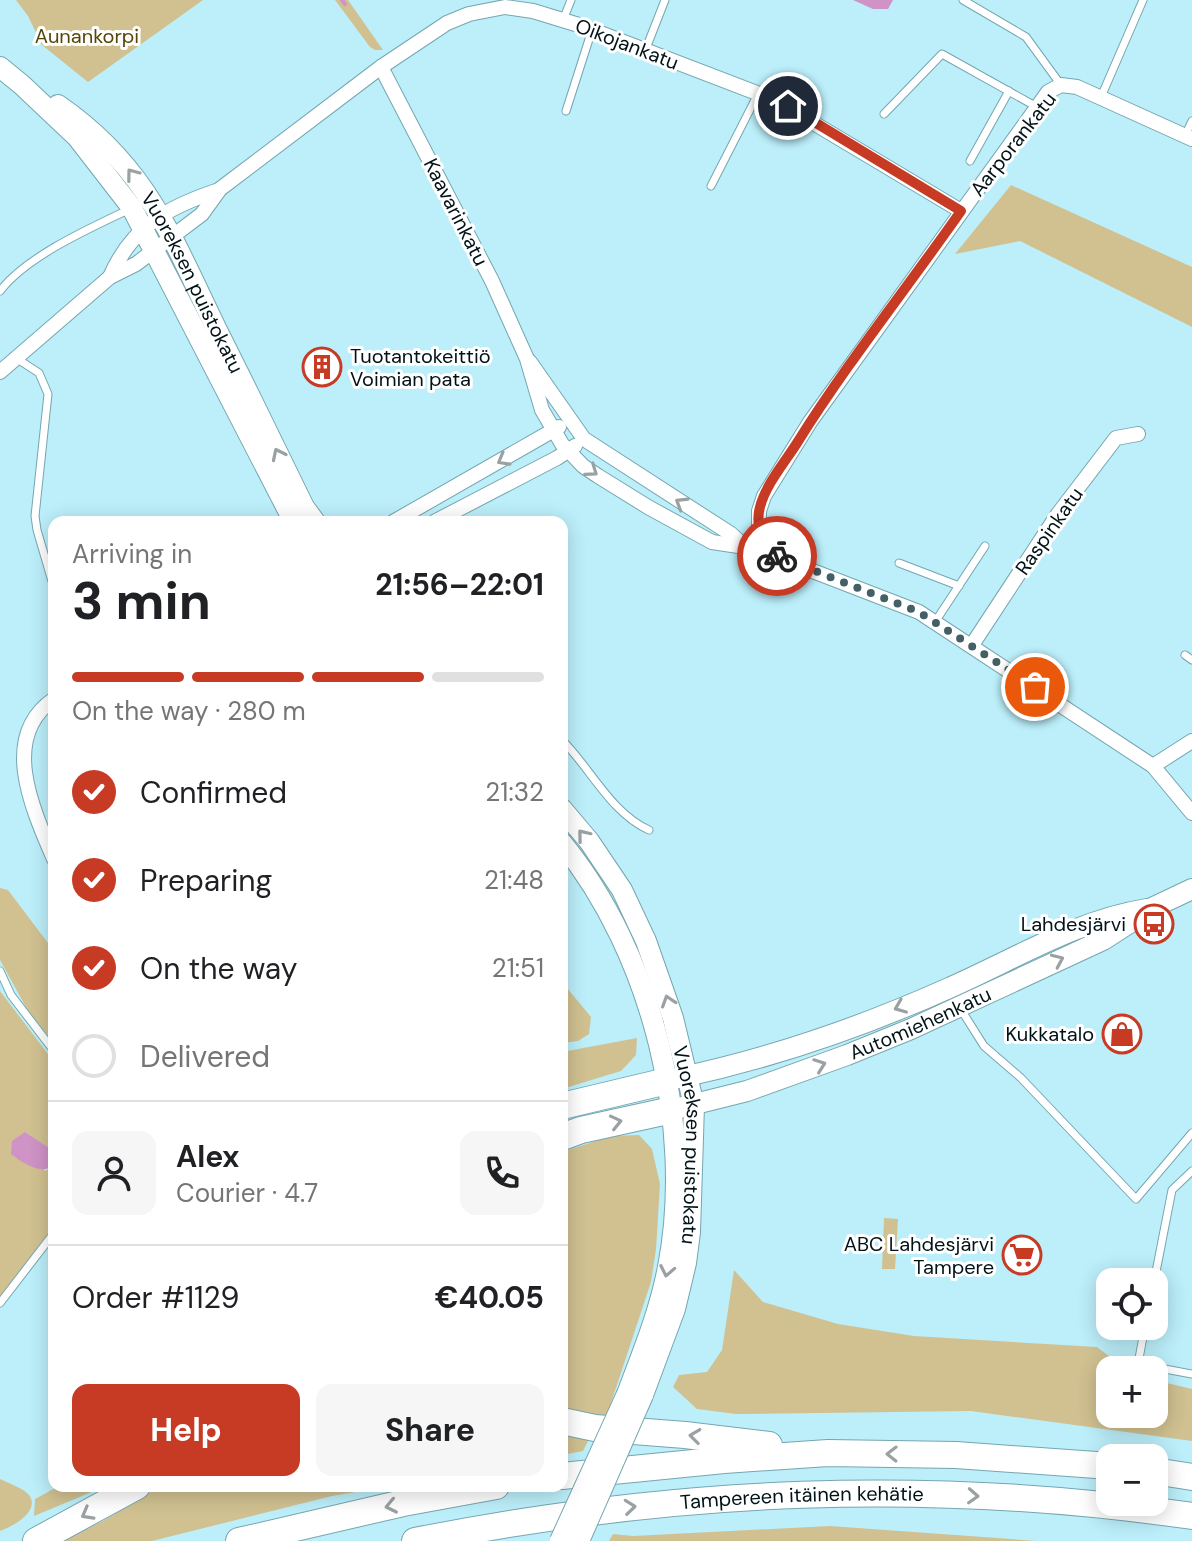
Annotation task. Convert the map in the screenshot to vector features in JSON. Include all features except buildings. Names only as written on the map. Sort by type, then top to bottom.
[{"type":"highway","points":[[568,1105],[678,1078]]},
{"type":"highway","points":[[568,1135],[683,1108]]},
{"type":"highway","points":[[568,1422],[595,1428],[685,1435],[828,1453]]},
{"type":"highway","name":"Tampereen itäinen kehätie","points":[[568,1475],[828,1453],[972,1455],[1096,1465]]},
{"type":"highway","points":[[1168,1473],[1192,1477]]},
{"type":"highway","points":[[36,1541],[126,1492]]},
{"type":"highway","points":[[239,1541],[463,1492]]},
{"type":"highway","name":"Tampereen itäinen kehätie","points":[[415,1541],[561,1514],[726,1497],[831,1492],[1029,1499],[1125,1506],[1192,1516]]},
{"type":"highway","points":[[451,1541],[497,1525]]},
{"type":"main road","name":"Vuoreksen puistokatu","points":[[0,67],[77,137],[132,208],[291,516]]},
{"type":"main road","name":"Vuoreksen puistokatu","points":[[22,85],[50,100],[97,134],[116,152],[161,215],[311,516]]},
{"type":"main road","name":"Vuoreksen puistokatu","points":[[560,1541],[675,1309],[686,1263],[691,1217],[683,1108],[660,976],[634,915],[603,862],[568,817]]},
{"type":"main road","name":"Vuoreksen puistokatu","points":[[568,851],[597,891],[625,946],[652,1023],[678,1078]]},
{"type":"main road","name":"Automiehenkatu","points":[[683,1108],[747,1091],[847,1055],[959,1007],[1103,940],[1154,907],[1192,889]]},
{"type":"main road","name":"Automiehenkatu","points":[[678,1078],[780,1054],[948,988],[1091,924],[1125,912],[1154,907]]},
{"type":"main road","name":"Vuoreksen puistokatu","points":[[579,1541],[635,1394]]},
{"type":"street","name":"Oikojankatu","points":[[110,277],[136,264],[202,214],[220,189],[381,67],[447,23],[491,3],[563,20],[758,94],[809,118],[961,211]]},
{"type":"street","name":"Kaavarinkatu","points":[[381,67],[485,268],[527,359],[542,410],[552,431],[568,451],[598,476],[712,542],[745,547],[779,558]]},
{"type":"street","points":[[1064,85],[1101,97],[1188,137]]},
{"type":"street","name":"Aarporankatu","points":[[779,558],[767,548],[759,526],[759,511],[764,496],[810,422],[961,211],[1048,92],[1064,85]]},
{"type":"street","name":"Oikojankatu","points":[[110,277],[123,250],[143,227],[190,199],[220,189]]},
{"type":"street","points":[[0,372],[110,277]]},
{"type":"street","name":"Kaavarinkatu","points":[[527,359],[544,378],[584,439],[731,534],[745,547]]},
{"type":"street","points":[[406,516],[570,421]]},
{"type":"street","name":"Raspinkatu","points":[[972,645],[1058,514],[1116,438],[1138,434]]},
{"type":"street","points":[[445,516],[568,451],[584,439]]},
{"type":"street","points":[[779,558],[919,612],[1153,766],[1192,813]]},
{"type":"street","points":[[48,703],[24,724],[15,754],[19,780],[48,845]]},
{"type":"street","points":[[1153,766],[1192,741]]},
{"type":"lane","points":[[563,20],[571,0]]},
{"type":"lane","points":[[645,51],[665,0]]},
{"type":"lane","points":[[963,0],[1026,37],[1064,85]]},
{"type":"lane","points":[[1101,97],[1143,0]]},
{"type":"lane","points":[[566,111],[592,30]]},
{"type":"lane","points":[[884,114],[942,54],[1037,107]]},
{"type":"lane","points":[[970,161],[1009,91]]},
{"type":"lane","points":[[711,186],[758,94]]},
{"type":"lane","points":[[1188,137],[1192,121]]},
{"type":"lane","points":[[0,291],[17,272],[93,226],[132,208]]},
{"type":"lane","points":[[16,358],[39,373],[48,394],[35,516],[48,568]]},
{"type":"lane","points":[[935,622],[985,546]]},
{"type":"lane","points":[[899,563],[959,586]]},
{"type":"lane","points":[[568,746],[622,813],[649,830]]},
{"type":"lane","points":[[0,971],[11,995],[48,1043]]},
{"type":"lane","points":[[948,988],[984,1046],[1021,1078],[1136,1199],[1192,1133]]},
{"type":"lane","points":[[1157,1268],[1172,1190],[1192,1171]]},
{"type":"lane","points":[[0,1303],[48,1241]]},
{"type":"lane","points":[[1142,1340],[1138,1364],[1192,1374]]},
{"type":"green space","name":"Aunankorpi","points":[[16,0],[203,0],[88,82],[42,45]]},
{"type":"green space","points":[[335,0],[348,0],[383,50],[370,47]]},
{"type":"green space","points":[[1011,185],[1192,267],[1192,327],[1020,241],[955,254]]},
{"type":"green space","points":[[0,888],[8,890],[48,943],[48,1035],[27,1009],[0,960]]},
{"type":"green space","points":[[568,989],[591,1017],[589,1034],[578,1041],[568,1042]]},
{"type":"green space","points":[[0,991],[48,1054],[48,1147],[25,1132],[45,1171],[48,1169],[48,1234],[0,1297]]},
{"type":"green space","points":[[637,1038],[636,1055],[621,1071],[568,1087],[568,1051]]},
{"type":"green space","points":[[639,1135],[652,1149],[660,1184],[651,1282],[605,1421],[568,1412],[568,1150],[611,1136]]},
{"type":"green space","points":[[884,1218],[898,1219],[895,1269],[882,1269]]},
{"type":"green space","points":[[734,1270],[763,1302],[838,1324],[914,1336],[1097,1347],[1109,1356],[1096,1356],[1096,1428],[971,1411],[736,1414],[697,1409],[673,1387],[679,1375],[707,1372],[722,1350]]},
{"type":"green space","points":[[1168,1383],[1192,1389],[1192,1441],[1096,1428],[1168,1428]]},
{"type":"green space","points":[[568,1432],[590,1437],[583,1451],[568,1454]]},
{"type":"green space","points":[[0,1479],[23,1490],[32,1501],[24,1518],[0,1531]]},
{"type":"green space","points":[[48,1492],[92,1492],[34,1516],[35,1499]]},
{"type":"green space","points":[[151,1492],[355,1492],[152,1541],[62,1541]]},
{"type":"green space","points":[[830,1526],[1037,1541],[609,1541],[613,1534],[633,1536]]},
{"type":"shaded area","points":[[853,0],[893,0],[888,9],[873,9]]},
{"type":"shaded area","points":[[25,1132],[48,1147],[48,1168],[38,1169],[11,1154],[12,1141]]},
{"type":"waterway","points":[[342,0],[345,4]]},
{"type":"way so far","points":[[777,556],[919,612],[1035,687]]},
{"type":"place","name":"Tuotantokeittiö Voimian pata","points":[[322,367]]},
{"type":"place","name":"Lahdesjärvi","points":[[1154,924]]},
{"type":"place","name":"Kukkatalo","points":[[1122,1034]]},
{"type":"place","name":"ABC Lahdesjärvi Tampere","points":[[1022,1255]]},
{"type":"route","points":[[777,556],[767,548],[759,526],[759,511],[764,496],[810,422],[961,211],[788,106]]}]
